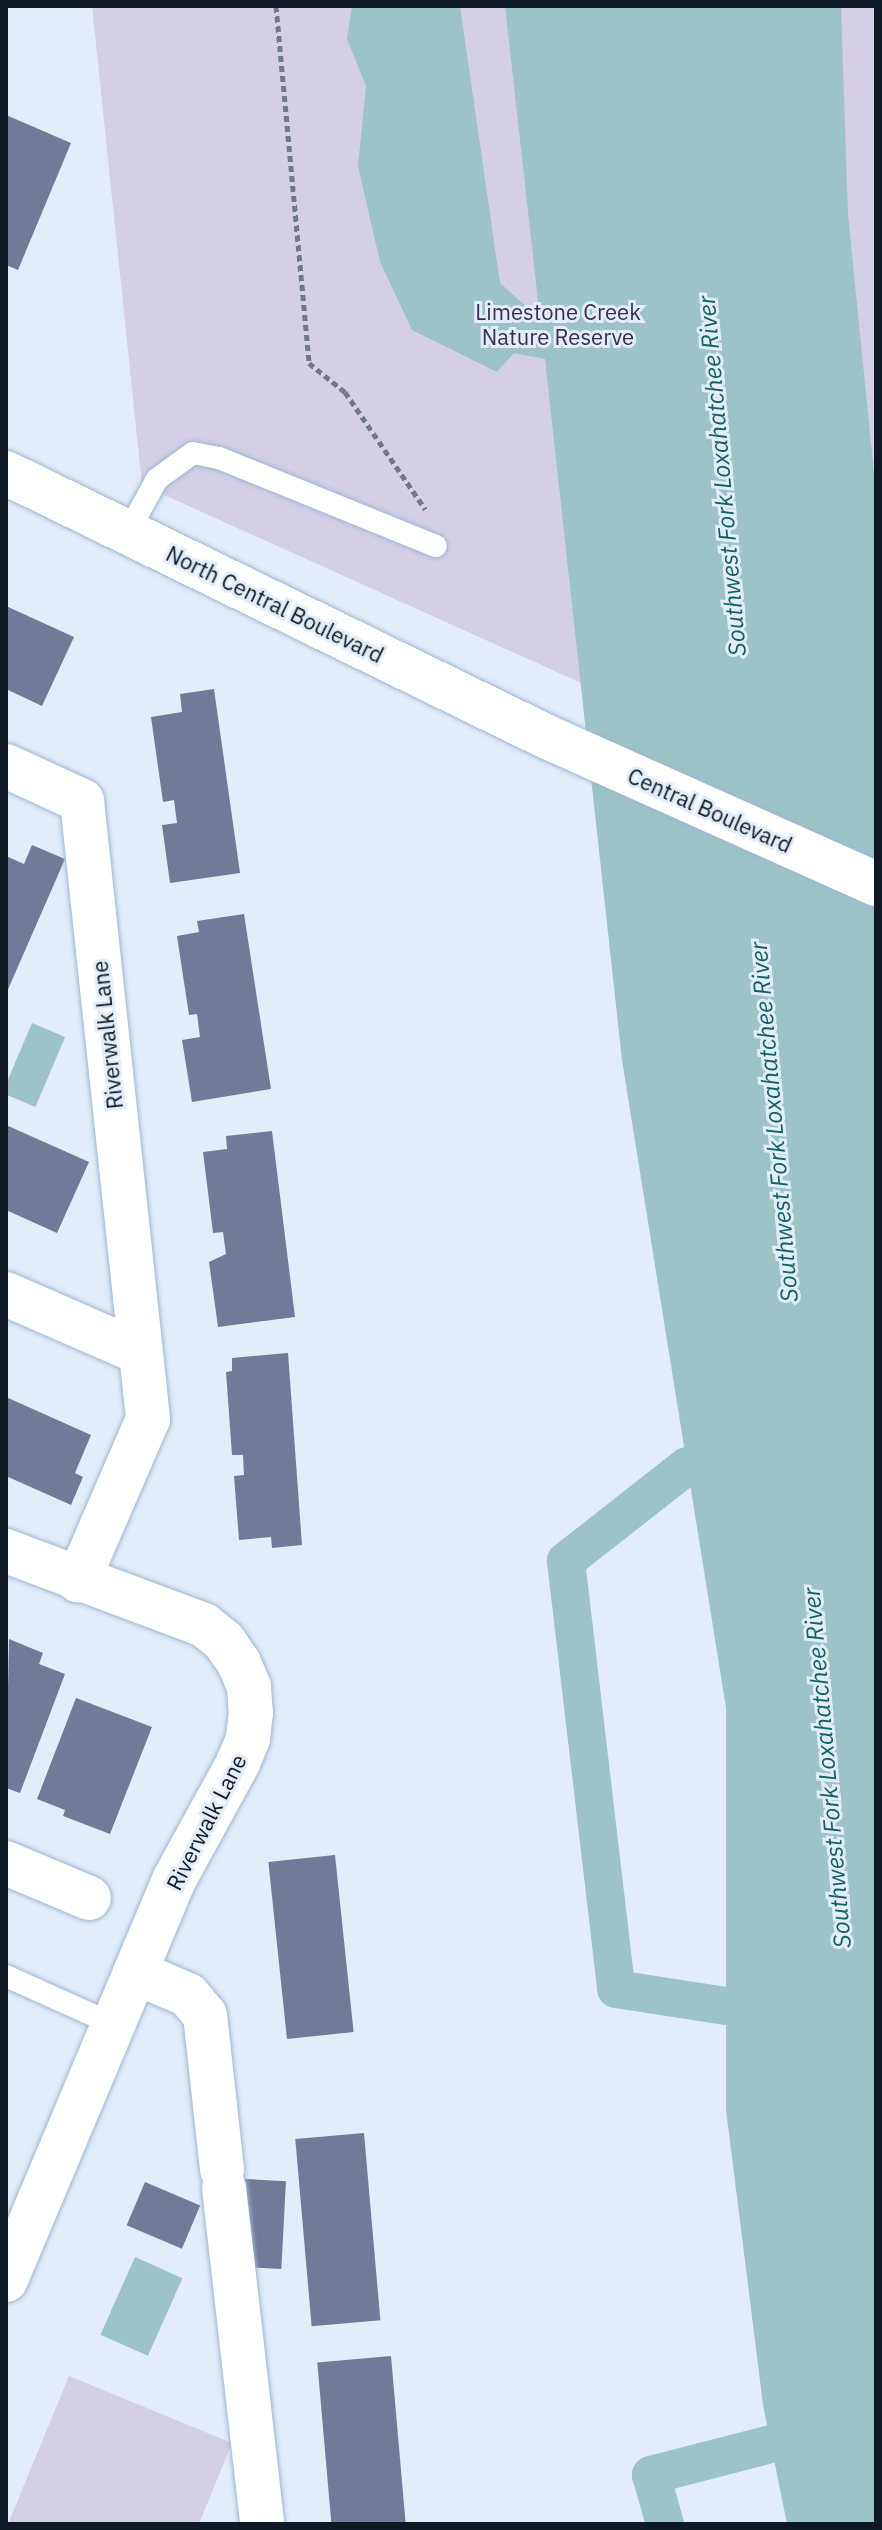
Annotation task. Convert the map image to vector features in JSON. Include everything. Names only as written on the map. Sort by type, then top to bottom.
[{"type":"street","name":"North Central Boulevard","points":[[6,473],[545,736]]},
{"type":"street","name":"Central Boulevard","points":[[545,736],[876,884]]},
{"type":"street","name":"Riverwalk Lane","points":[[6,766],[82,801],[148,1419],[78,1581]]},
{"type":"street","points":[[6,1294],[141,1353]]},
{"type":"street","name":"Riverwalk Lane","points":[[6,1551],[78,1581],[180,1613],[204,1625],[224,1641],[239,1663],[249,1687],[251,1713],[248,1739],[174,1880],[6,2280]]},
{"type":"street","points":[[6,1863],[89,1898]]},
{"type":"street","points":[[135,1972],[188,1995],[205,2015],[262,2524]]},
{"type":"lane","points":[[128,532],[157,479],[193,453],[219,458],[436,546]]},
{"type":"lane","points":[[6,1976],[113,2024]]},
{"type":"path","points":[[276,6],[309,363],[345,392],[440,532],[436,546]]},
{"type":"green space","name":"Limestone Creek Nature Reserve","points":[[92,6],[876,6],[876,816],[142,485]]},
{"type":"green space","points":[[69,2376],[232,2443],[199,2524],[8,2524]]},
{"type":"water","name":"Southwest Fork Loxahatchee River","points":[[352,6],[460,6],[500,283],[540,319],[505,6],[841,6],[848,215],[876,492],[876,2524],[787,2524],[763,2405],[726,2110],[726,1708],[622,1060],[545,359],[514,353],[497,372],[412,330],[380,262],[358,166],[366,86],[347,39]]},
{"type":"water","points":[[32,1023],[65,1037],[35,1107],[6,1095],[6,1084]]},
{"type":"water","points":[[135,2257],[183,2278],[148,2356],[100,2335]]},
{"type":"building","points":[[6,115],[71,143],[18,270],[6,265]]},
{"type":"building","points":[[6,606],[74,637],[42,706],[6,689]]},
{"type":"building","points":[[214,689],[240,873],[170,883],[162,825],[177,823],[174,800],[163,802],[151,717],[182,712],[180,694]]},
{"type":"building","points":[[32,845],[65,859],[6,994],[6,856],[24,864]]},
{"type":"building","points":[[244,914],[271,1089],[192,1102],[182,1040],[200,1037],[197,1014],[189,1015],[177,936],[199,932],[197,921]]},
{"type":"building","points":[[6,1125],[89,1162],[57,1233],[6,1210]]},
{"type":"building","points":[[272,1131],[295,1317],[218,1327],[209,1262],[226,1254],[223,1232],[213,1233],[203,1152],[227,1149],[226,1136]]},
{"type":"building","points":[[288,1353],[302,1545],[272,1548],[271,1537],[239,1540],[234,1476],[244,1475],[243,1455],[232,1455],[226,1372],[232,1371],[232,1358]]},
{"type":"building","points":[[6,1397],[91,1435],[75,1473],[83,1477],[71,1505],[6,1476]]},
{"type":"building","points":[[9,1639],[43,1653],[39,1664],[65,1674],[20,1793],[6,1788]]},
{"type":"building","points":[[76,1698],[152,1727],[110,1834],[63,1816],[65,1810],[37,1799]]},
{"type":"building","points":[[335,1855],[354,2032],[287,2039],[268,1862]]},
{"type":"building","points":[[364,2133],[380,2320],[312,2326],[295,2139]]},
{"type":"building","points":[[245,2179],[286,2181],[281,2269],[240,2267]]},
{"type":"building","points":[[145,2182],[200,2205],[182,2249],[127,2225]]},
{"type":"building","points":[[391,2356],[406,2524],[331,2524],[317,2362]]},
{"type":"waterway","points":[[687,1466],[566,1561],[616,1989],[726,2006]]},
{"type":"waterway","points":[[665,2524],[651,2475],[771,2444]]}]
